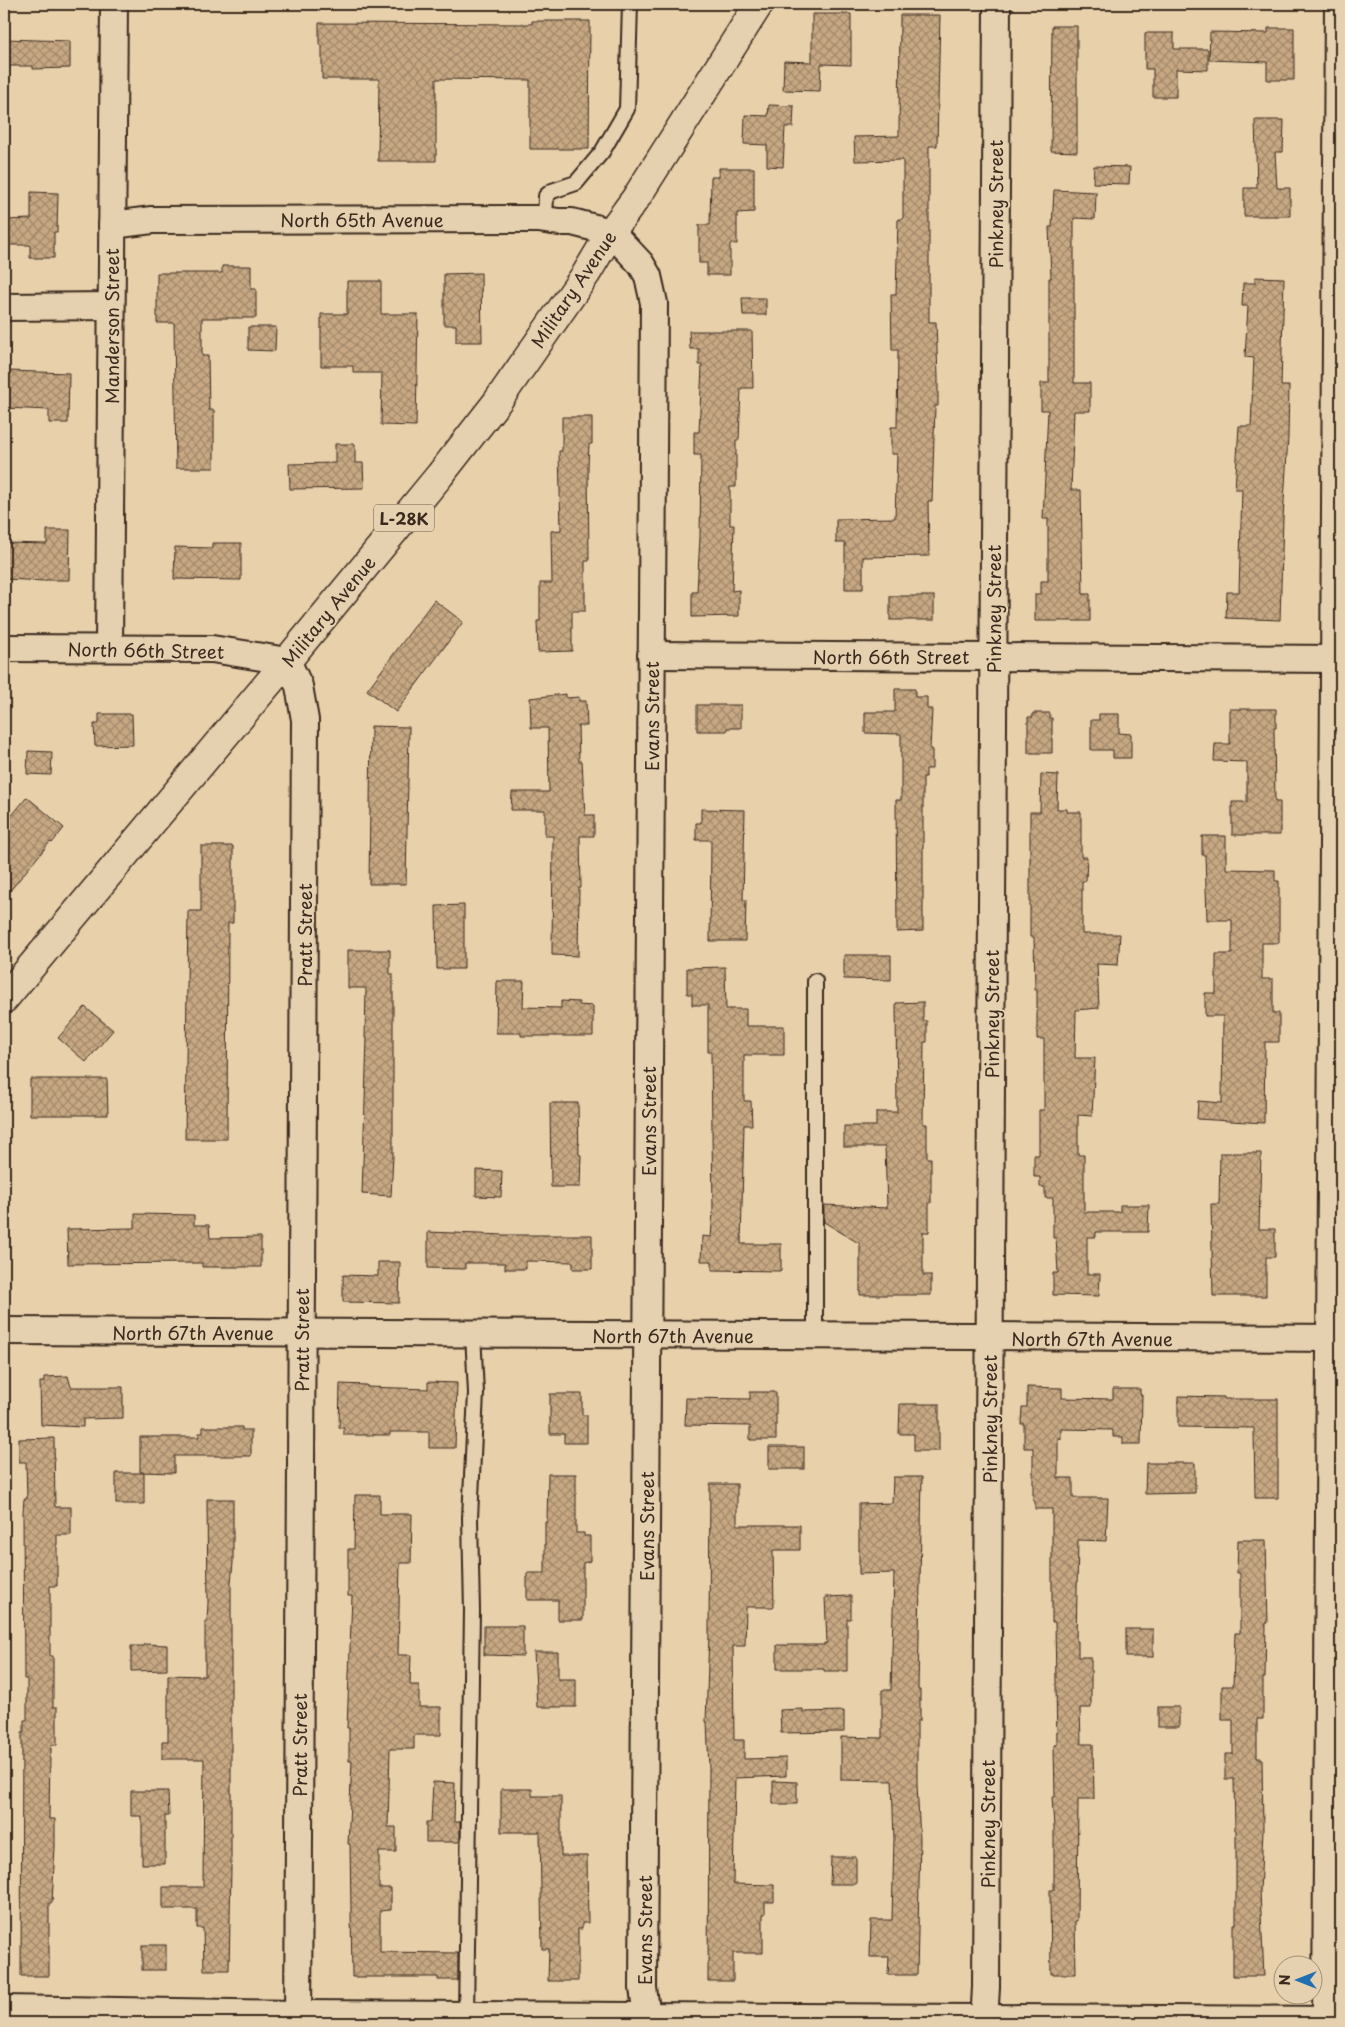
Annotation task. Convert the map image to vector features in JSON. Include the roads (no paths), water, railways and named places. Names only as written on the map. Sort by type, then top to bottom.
[{"type":"main road","name":"Military Avenue","points":[[4,999],[287,661],[497,402],[586,274],[611,232],[636,198],[759,4]]},
{"type":"street","name":"Manderson Street","points":[[109,648],[114,4]]},
{"type":"street","name":"Pinkney Street","points":[[984,2021],[986,1987],[997,4]]},
{"type":"street","points":[[4,2009],[298,2018],[466,2015],[647,2020],[1334,2020],[1338,4]]},
{"type":"street","name":"North 65th Avenue","points":[[112,225],[152,220],[545,220],[572,222],[611,232]]},
{"type":"street","name":"Evans Street","points":[[611,232],[641,264],[648,276],[654,303],[643,1988],[647,2020]]},
{"type":"street","points":[[4,307],[111,306]]},
{"type":"street","name":"North 66th Street","points":[[4,648],[212,649],[287,661]]},
{"type":"street","name":"North 66th Street","points":[[651,655],[1337,659]]},
{"type":"street","name":"Pratt Street","points":[[287,661],[299,686],[305,720],[298,2018]]},
{"type":"street","name":"North 67th Avenue","points":[[4,1331],[1336,1338]]},
{"type":"lane","points":[[545,220],[546,196],[552,191],[576,183],[602,152],[627,109],[630,4]]},
{"type":"lane","points":[[815,981],[815,1336]]},
{"type":"lane","points":[[466,2015],[472,1611],[470,1518],[476,1393],[473,1333]]}]
